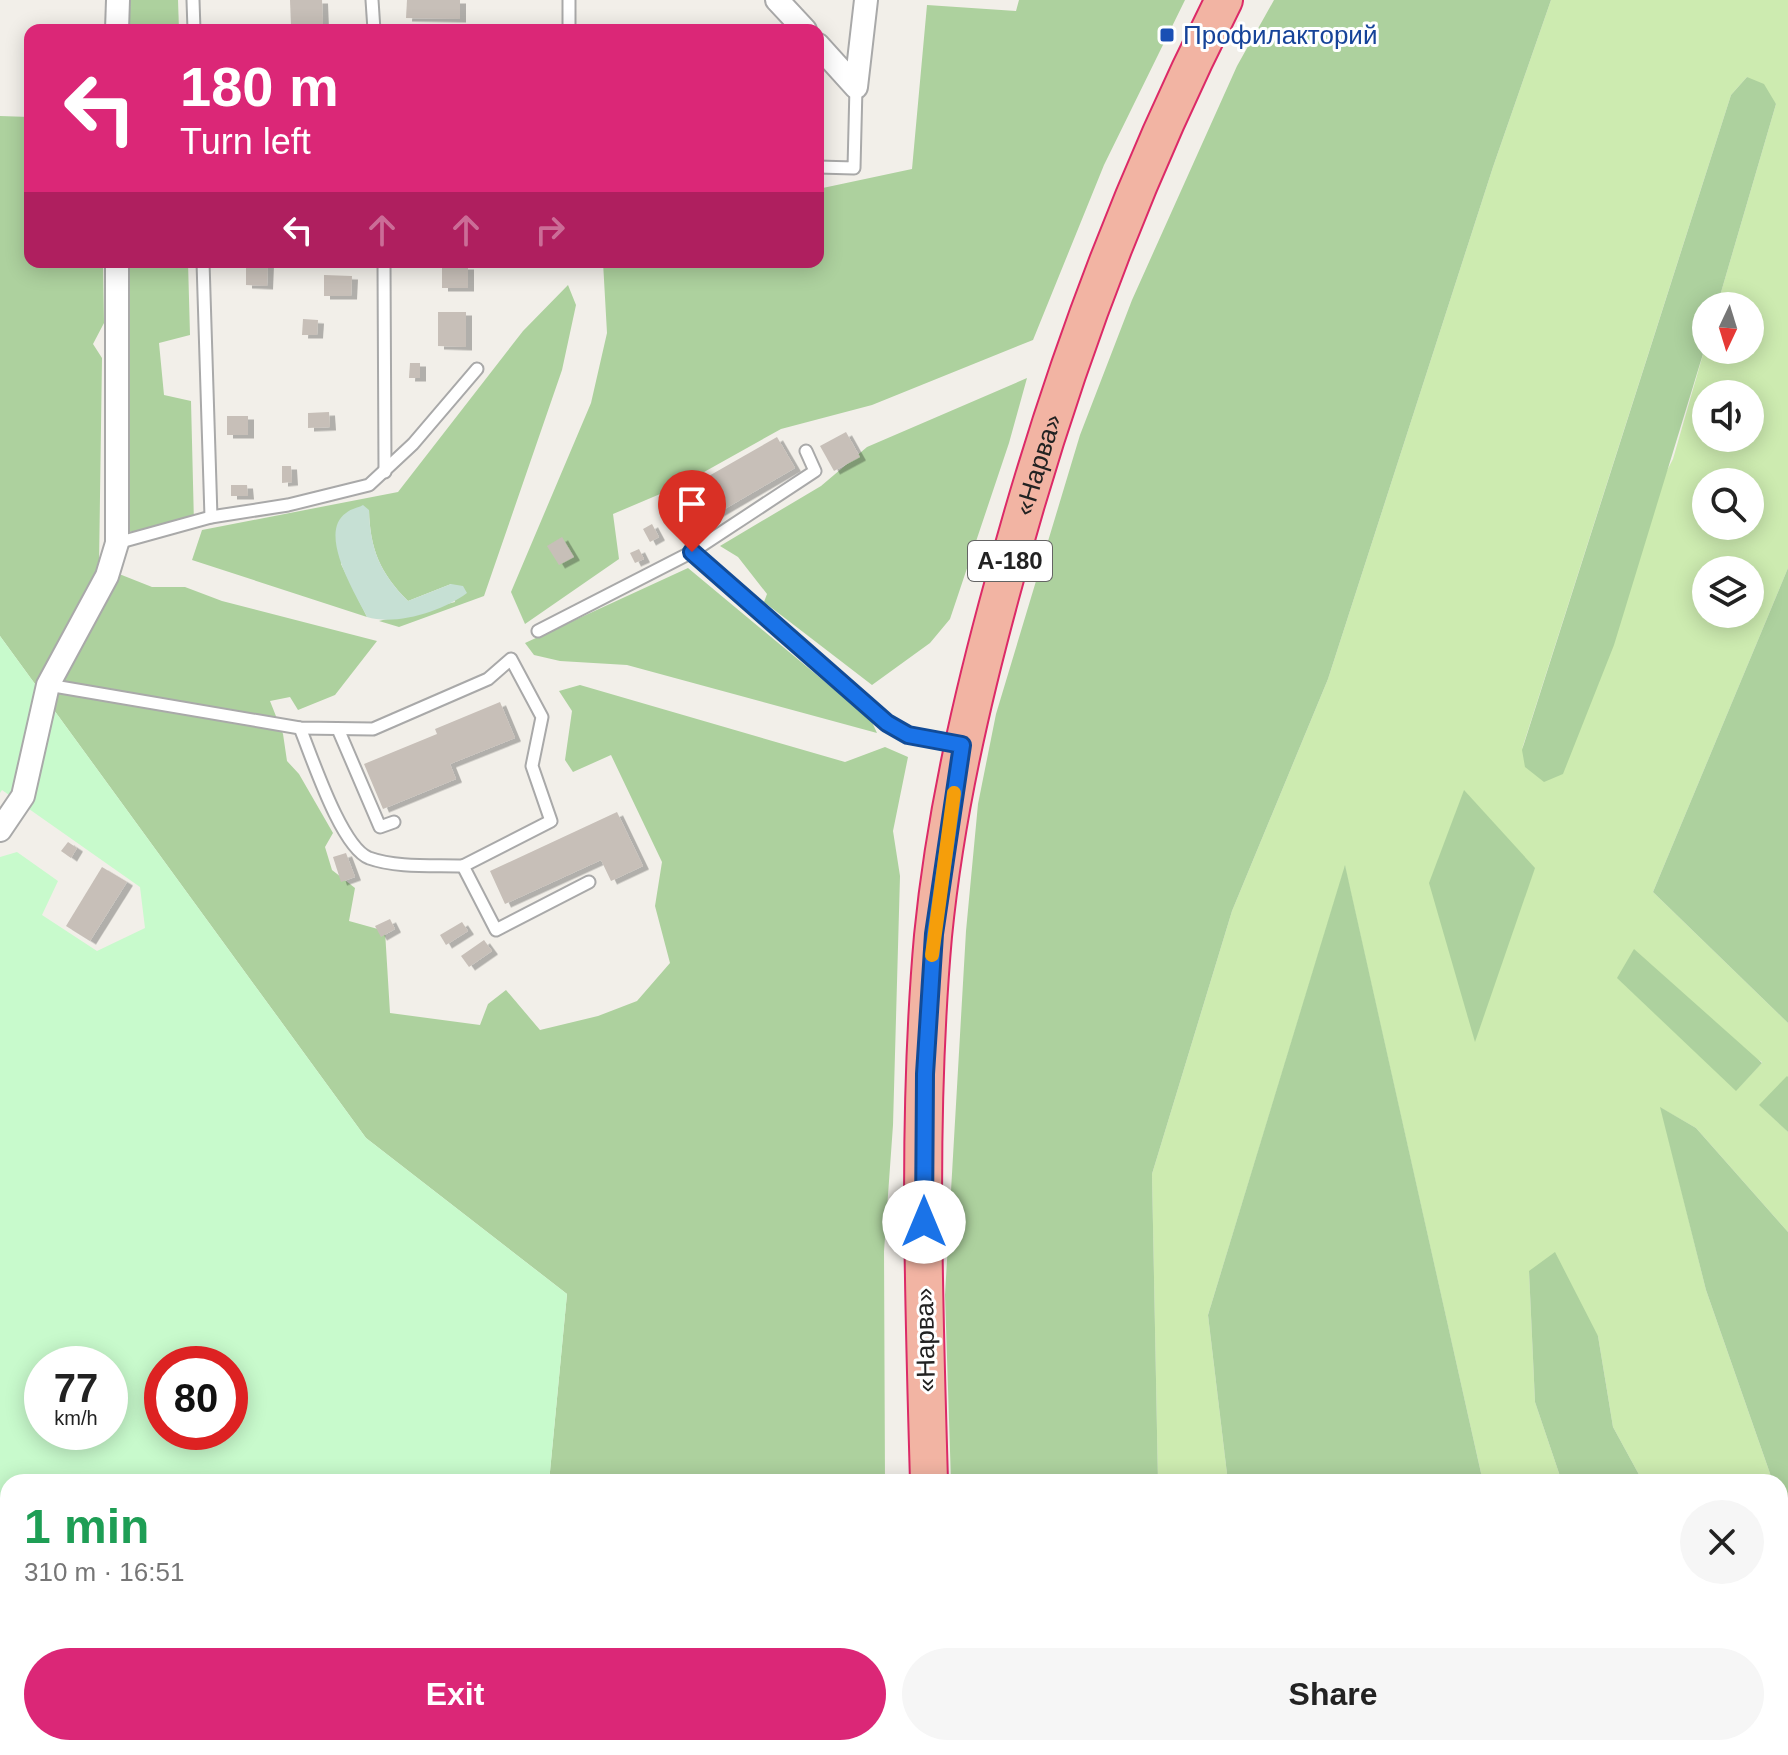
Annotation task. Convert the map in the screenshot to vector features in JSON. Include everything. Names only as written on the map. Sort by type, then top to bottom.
[{"type":"highway","name":"«Нарва»","points":[[929,1474],[924,1270],[925,1074],[934,934],[962,745],[1030,485],[1081,332],[1161,130],[1224,0]]},
{"type":"highway","points":[[1081,332],[1238,0]]},
{"type":"street","points":[[117,24],[118,0]]},
{"type":"street","points":[[777,0],[799,24]]},
{"type":"street","points":[[856,87],[866,0]]},
{"type":"street","points":[[824,52],[856,87]]},
{"type":"street","points":[[0,830],[23,796],[48,685],[107,576],[117,543],[117,268]]},
{"type":"lane","points":[[193,0],[194,24]]},
{"type":"lane","points":[[372,0],[374,24]]},
{"type":"lane","points":[[569,0],[569,24]]},
{"type":"lane","points":[[824,167],[854,168],[856,87]]},
{"type":"lane","points":[[203,268],[211,517]]},
{"type":"lane","points":[[384,268],[385,472]]},
{"type":"lane","points":[[117,543],[211,517],[369,485],[385,472],[477,369]]},
{"type":"lane","points":[[538,631],[692,552],[815,471],[806,451]]},
{"type":"lane","points":[[692,552],[887,723],[908,735],[962,745]]},
{"type":"lane","points":[[48,685],[300,728],[373,729],[488,679],[511,659],[542,717],[532,766],[551,821],[463,866],[391,862],[366,857],[349,843],[300,728]]},
{"type":"lane","points":[[338,729],[380,827],[394,822]]},
{"type":"lane","points":[[463,866],[496,930],[589,882]]},
{"type":"green space","points":[[130,0],[178,0],[179,24],[130,24]]},
{"type":"green space","points":[[1019,0],[1185,0],[1104,165],[1033,340],[872,405],[781,429],[679,486],[613,514],[619,559],[525,624],[511,592],[591,403],[607,333],[603,268],[824,268],[824,188],[912,169],[927,5],[1016,11]]},
{"type":"green space","points":[[1274,0],[1551,0],[1493,167],[1328,679],[1232,911],[1152,1174],[1158,1474],[951,1474],[945,1295],[966,931],[978,804],[996,714],[1080,435],[1132,300],[1237,66]]},
{"type":"green space","points":[[1551,0],[1788,0],[1788,568],[1764,626],[1764,556],[1692,556],[1692,628],[1763,628],[1653,892],[1788,1023],[1788,1077],[1760,1105],[1788,1132],[1788,1232],[1696,1128],[1661,1108],[1706,1290],[1770,1474],[1639,1474],[1613,1427],[1598,1336],[1529,1271],[1535,1402],[1559,1474],[1481,1474],[1345,867],[1208,1315],[1227,1474],[1158,1474],[1152,1174],[1232,911],[1328,679],[1493,167]],"holes":[[[1618,978],[1762,1062],[1762,1063],[1736,1090]]]},
{"type":"green space","points":[[1747,77],[1764,84],[1776,104],[1721,292],[1692,292],[1692,364],[1700,364],[1695,380],[1692,380],[1692,390],[1614,645],[1563,774],[1544,782],[1525,767],[1522,750],[1731,95]]},
{"type":"green space","points":[[0,116],[24,117],[24,268],[103,268],[104,323],[93,344],[102,358],[99,566],[152,587],[185,587],[222,601],[377,641],[335,695],[298,710],[290,697],[270,701],[283,734],[287,761],[299,774],[333,833],[325,847],[332,870],[355,888],[349,921],[385,931],[390,1013],[480,1025],[488,1004],[506,990],[540,1030],[598,1016],[637,1001],[670,963],[655,906],[662,862],[611,755],[573,772],[565,760],[572,711],[559,691],[580,685],[845,762],[885,747],[908,757],[893,831],[900,876],[893,1125],[884,1251],[885,1474],[550,1474],[567,1294],[366,1138],[0,636]]},
{"type":"green space","points":[[130,268],[188,268],[190,335],[159,343],[164,395],[191,401],[194,524],[128,532]]},
{"type":"green space","points":[[568,285],[576,305],[562,370],[484,596],[399,627],[379,621],[455,602],[451,584],[408,601],[378,560],[369,510],[341,564],[367,617],[192,560],[202,530],[398,492],[523,331]]},
{"type":"green space","points":[[1027,378],[1009,443],[950,619],[930,643],[872,685],[764,602],[767,594],[738,557],[720,546],[821,486],[867,447]]},
{"type":"green space","points":[[363,505],[369,510],[378,560],[408,601],[451,584],[463,586],[467,593],[445,606],[419,615],[391,620],[367,617],[348,580],[337,549],[336,535],[338,522],[346,513]]},
{"type":"green space","points":[[688,568],[871,720],[877,733],[627,665],[560,661],[534,655],[525,643]]},
{"type":"green space","points":[[1788,568],[1788,1023],[1653,892]]},
{"type":"green space","points":[[0,636],[366,1138],[567,1294],[550,1474],[0,1474],[0,857],[17,852],[58,881],[42,915],[97,951],[145,928],[140,887],[2,790],[0,793]]},
{"type":"green space","points":[[1464,790],[1535,868],[1475,1042],[1429,883]]},
{"type":"green space","points":[[1345,865],[1481,1474],[1227,1474],[1208,1315]]},
{"type":"green space","points":[[1634,949],[1762,1063],[1736,1091],[1617,978]]},
{"type":"green space","points":[[1788,1077],[1788,1132],[1759,1105]]},
{"type":"green space","points":[[1660,1107],[1696,1128],[1788,1232],[1788,1474],[1770,1474],[1706,1290]]},
{"type":"green space","points":[[1555,1252],[1598,1336],[1613,1427],[1639,1474],[1559,1474],[1535,1402],[1529,1271]]},
{"type":"building","points":[[290,0],[322,0],[323,24],[291,24]]},
{"type":"building","points":[[407,0],[460,0],[460,19],[406,18]]},
{"type":"building","points":[[246,268],[268,268],[267,286],[246,285]]},
{"type":"building","points":[[442,268],[468,268],[468,288],[442,288]]},
{"type":"building","points":[[324,275],[352,276],[351,296],[324,296]]},
{"type":"building","points":[[438,312],[466,312],[466,347],[438,346]]},
{"type":"building","points":[[303,319],[318,320],[317,335],[302,335]]},
{"type":"building","points":[[410,363],[420,363],[420,378],[409,378]]},
{"type":"building","points":[[329,412],[330,427],[308,428],[308,413]]},
{"type":"building","points":[[227,416],[248,416],[248,435],[227,435]]},
{"type":"building","points":[[846,432],[860,457],[834,471],[820,446]]},
{"type":"building","points":[[777,437],[795,468],[711,517],[693,485]]},
{"type":"building","points":[[282,466],[291,466],[292,482],[282,483]]},
{"type":"building","points":[[231,485],[247,485],[248,496],[231,496]]},
{"type":"building","points":[[652,524],[659,537],[650,542],[643,529]]},
{"type":"building","points":[[562,537],[574,557],[559,565],[547,546]]},
{"type":"building","points":[[639,549],[644,559],[635,563],[630,553]]},
{"type":"building","points":[[500,702],[515,738],[450,764],[456,779],[383,809],[364,764],[437,734],[435,729]]},
{"type":"building","points":[[617,812],[643,866],[611,881],[601,860],[505,904],[490,871]]},
{"type":"building","points":[[68,842],[77,848],[71,858],[61,851]]},
{"type":"building","points":[[346,853],[355,877],[341,882],[333,857]]},
{"type":"building","points":[[102,867],[127,882],[90,941],[66,926]]},
{"type":"building","points":[[390,919],[395,929],[381,937],[375,926]]},
{"type":"building","points":[[462,922],[468,931],[446,945],[440,935]]},
{"type":"building","points":[[484,940],[492,951],[469,967],[461,956]]},
{"type":"slow traffic","points":[[932,955],[954,793]]},
{"type":"place","name":"Профилакторий","points":[[1167,35]]},
{"type":"route","points":[[692,552],[887,723],[908,735],[962,745],[944,849],[934,934],[925,1074],[924,1222]]}]
